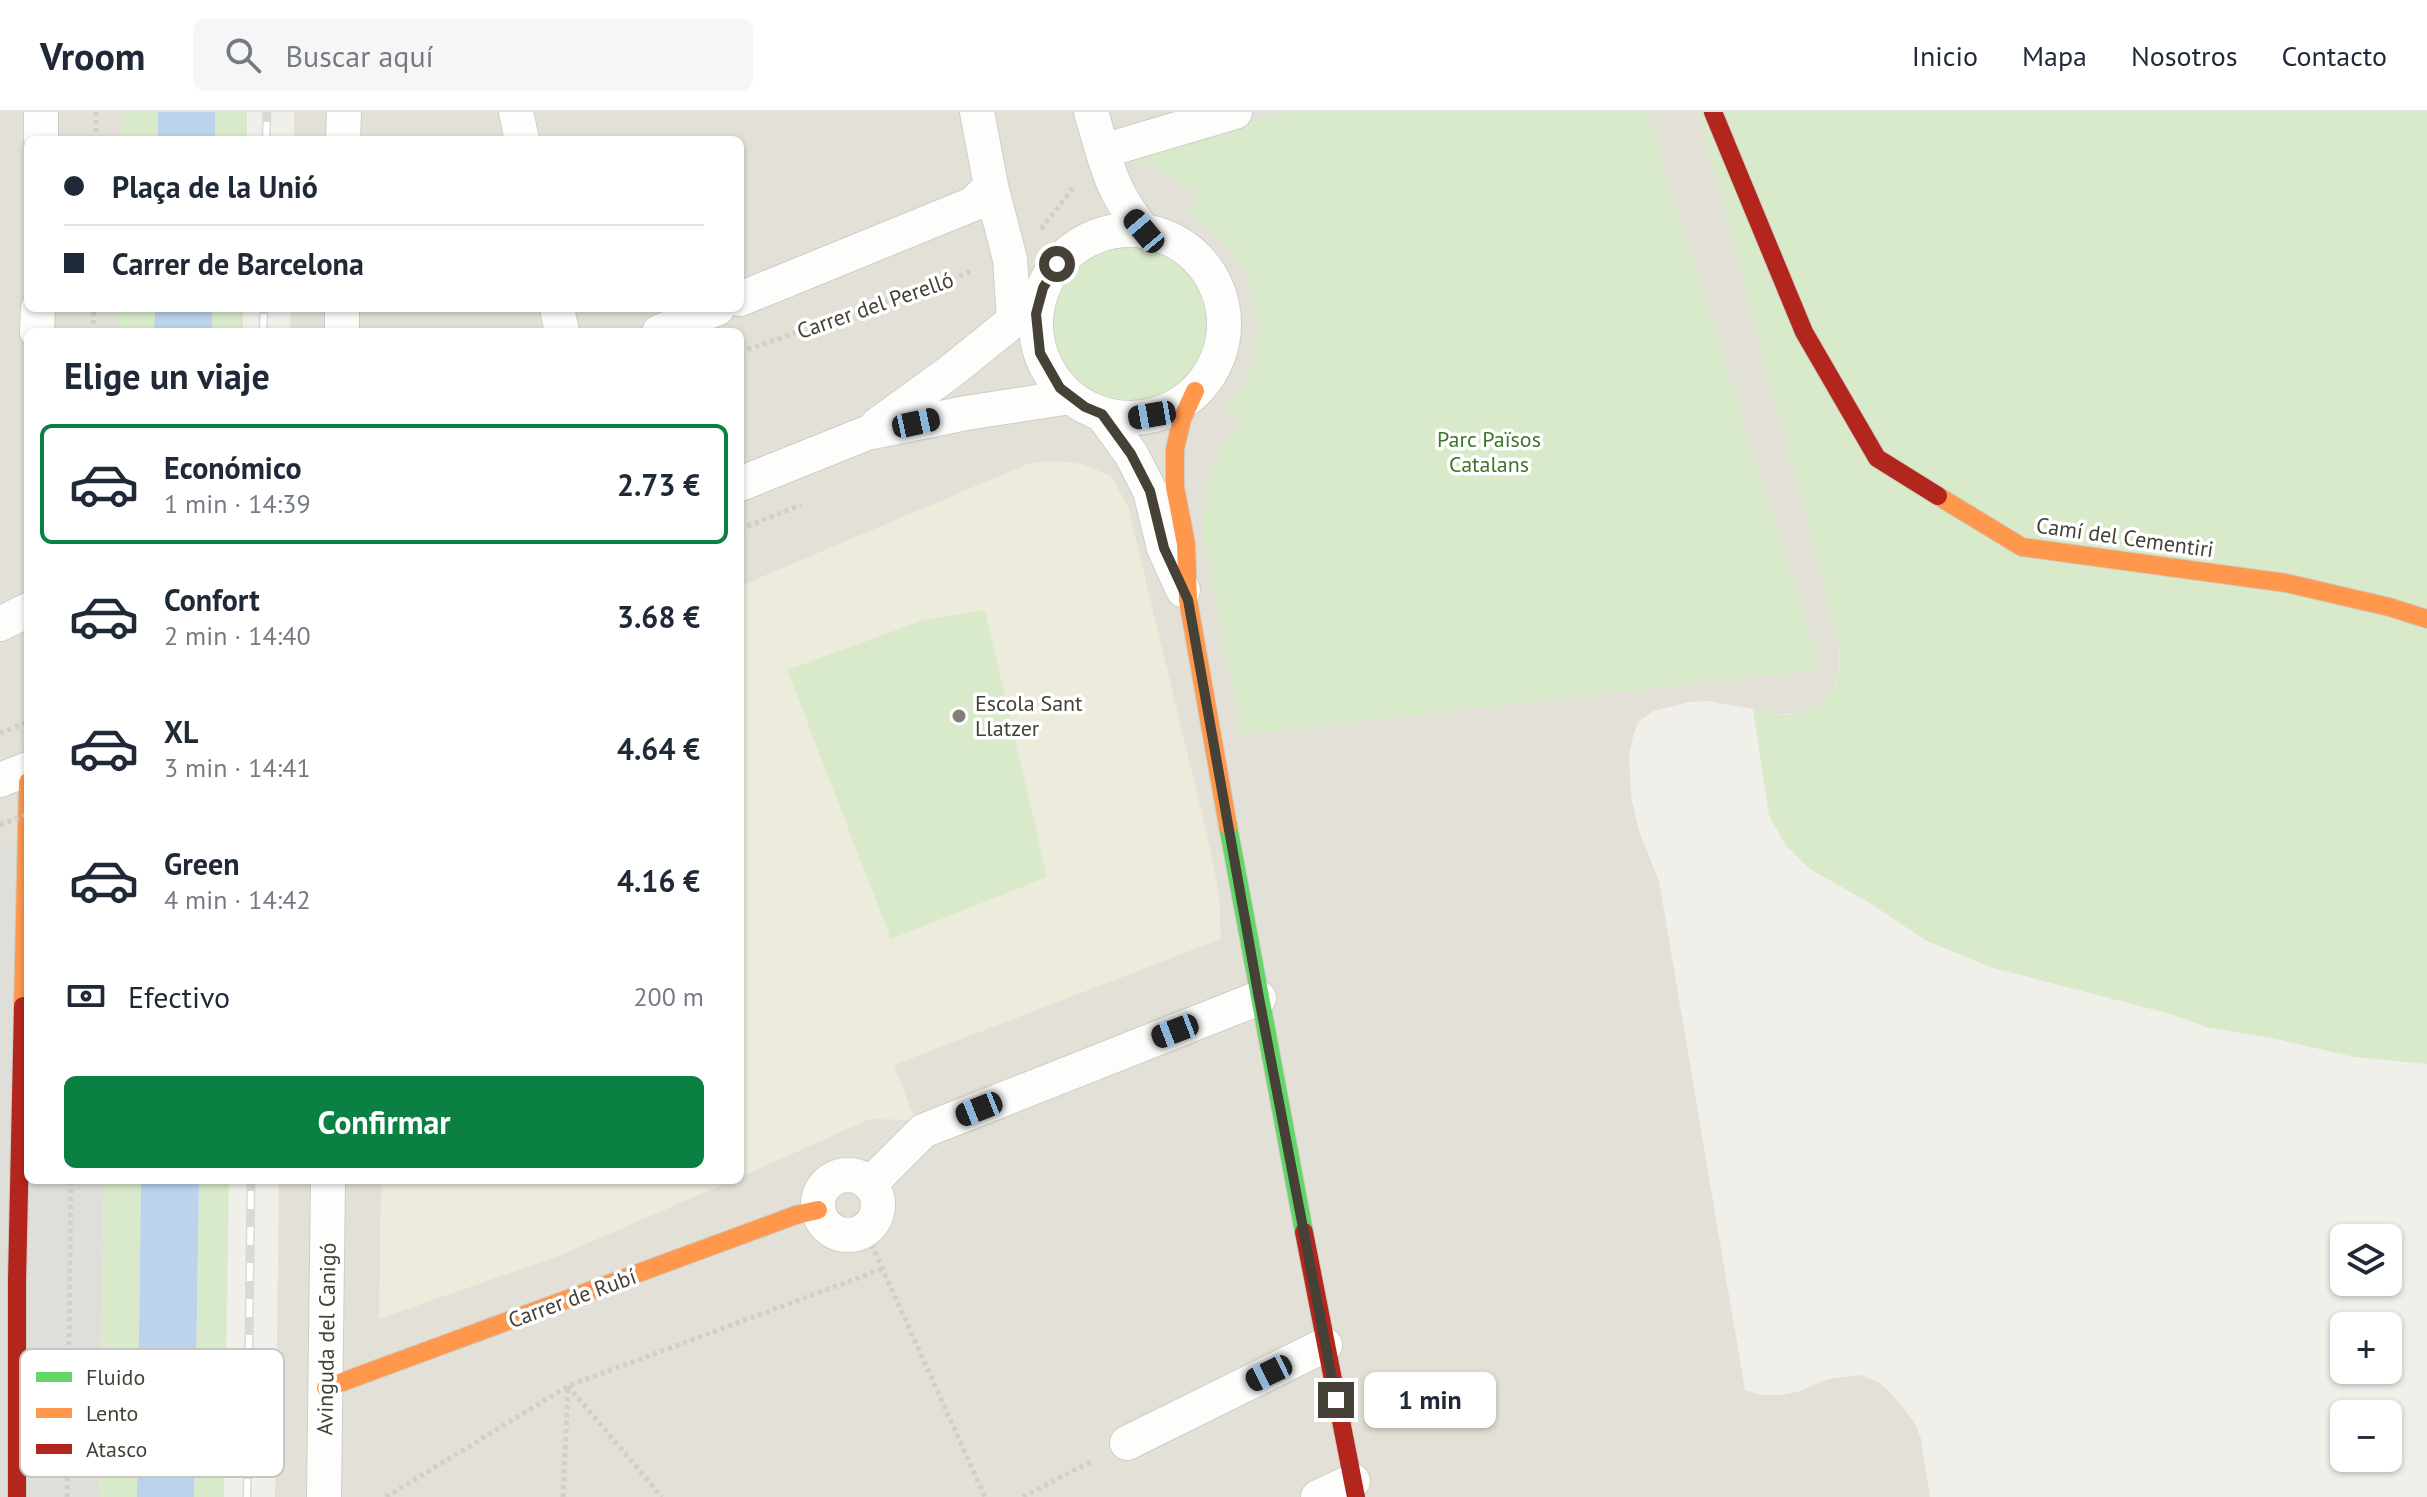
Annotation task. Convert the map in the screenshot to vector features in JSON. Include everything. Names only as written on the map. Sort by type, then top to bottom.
[{"type":"street","points":[[41,112],[41,136]]},
{"type":"street","points":[[343,136],[344,112]]},
{"type":"street","points":[[516,112],[521,136]]},
{"type":"street","points":[[977,112],[991,186],[1010,259],[1026,310],[1035,327],[1040,353],[1052,377],[1070,397],[1085,407],[1102,414],[1135,418],[1168,410],[1195,391]]},
{"type":"street","points":[[1091,112],[1114,188],[1144,231]]},
{"type":"street","points":[[1103,151],[1235,112]]},
{"type":"street","name":"Camí del Cementiri","points":[[1713,112],[1804,332],[1877,458],[2022,547],[2286,583],[2427,619]]},
{"type":"street","points":[[744,297],[973,204],[991,186]]},
{"type":"street","points":[[867,433],[950,372],[1026,310],[1057,264],[1078,246],[1103,234],[1144,231],[1185,248],[1206,268],[1219,295],[1223,310],[1223,339],[1213,367],[1195,391],[1182,419],[1175,449],[1175,487],[1186,544],[1188,600],[1259,998],[1354,1489],[1318,1497]]},
{"type":"street","points":[[669,328],[708,312]]},
{"type":"street","points":[[744,482],[867,433],[966,413],[1070,397]]},
{"type":"street","points":[[1102,414],[1131,454],[1150,491],[1164,548],[1188,600]]},
{"type":"street","points":[[0,624],[24,612]]},
{"type":"street","points":[[0,780],[24,771]]},
{"type":"street","points":[[17,1497],[8,1267],[10,1152],[24,864]]},
{"type":"street","points":[[870,1184],[923,1131],[1259,998]]},
{"type":"street","points":[[855,1175],[870,1184],[876,1194],[878,1211],[865,1230],[847,1235],[826,1226],[818,1210],[820,1193],[827,1183],[837,1177],[855,1175]]},
{"type":"street","name":"Avinguda del Canigó","points":[[324,1497],[328,1184]]},
{"type":"street","name":"Carrer de Rubí","points":[[326,1388],[796,1215],[818,1210]]},
{"type":"street","points":[[1127,1443],[1325,1345]]},
{"type":"path","points":[[96,112],[96,136]]},
{"type":"path","points":[[1010,259],[1072,193],[1077,180]]},
{"type":"path","name":"Carrer del Perelló","points":[[744,351],[1010,259]]},
{"type":"path","points":[[0,733],[24,724]]},
{"type":"path","points":[[0,825],[24,816]]},
{"type":"path","points":[[69,1349],[71,1184]]},
{"type":"path","points":[[865,1230],[985,1497]]},
{"type":"path","points":[[386,1497],[568,1386],[882,1269]]},
{"type":"path","points":[[563,1497],[568,1386]]},
{"type":"path","points":[[568,1386],[662,1497]]},
{"type":"path","points":[[1023,1497],[1127,1443]]},
{"type":"path","points":[[67,1477],[67,1497]]},
{"type":"shaded area","points":[[0,112],[121,112],[121,136],[24,136],[24,312],[118,312],[118,328],[24,328],[24,838],[0,842]]},
{"type":"shaded area","points":[[294,112],[1698,112],[1839,641],[1838,674],[1832,691],[1820,704],[1804,713],[1769,715],[1707,701],[1653,711],[1638,722],[1633,737],[1629,755],[1631,796],[1639,831],[1659,881],[1745,1390],[1761,1395],[1781,1395],[1828,1379],[1859,1375],[1877,1381],[1893,1395],[1915,1423],[1921,1439],[1930,1497],[275,1497],[275,1477],[284,1477],[284,1349],[277,1349],[279,1184],[744,1184],[744,328],[290,328],[291,312],[744,312],[744,136],[294,136]]},
{"type":"shaded area","name":"Escola Sant Llatzer","points":[[1057,461],[1081,464],[1111,476],[1128,507],[1210,847],[1219,895],[1221,939],[894,1065],[915,1120],[870,1119],[744,1175],[744,584],[1030,463]]},
{"type":"shaded area","points":[[24,838],[24,1184],[104,1184],[101,1349],[20,1349],[20,1477],[99,1477],[99,1497],[0,1497],[0,842]]},
{"type":"shaded area","points":[[381,1184],[724,1184],[556,1257],[379,1319]]},
{"type":"green space","points":[[121,112],[158,112],[158,136],[121,136]]},
{"type":"green space","points":[[215,112],[247,112],[247,136],[215,136]]},
{"type":"green space","name":"Parc Països Catalans","points":[[1287,112],[1647,112],[1821,669],[1241,735],[1203,532],[1203,511],[1217,456],[1240,420],[1226,409],[1249,372],[1255,351],[1257,320],[1250,288],[1237,259],[1215,234],[1189,215],[1199,194],[1133,155]]},
{"type":"green space","points":[[1698,112],[2427,112],[2427,1064],[2354,1057],[2206,1027],[2170,1014],[1990,967],[1925,940],[1810,869],[1786,846],[1769,816],[1753,709],[1785,715],[1817,706],[1835,685],[1839,641]]},
{"type":"green space","points":[[1129,247],[1159,253],[1184,270],[1201,295],[1207,325],[1201,355],[1184,380],[1159,397],[1129,403],[1099,397],[1074,380],[1057,355],[1051,325],[1057,295],[1074,270],[1099,253]]},
{"type":"green space","points":[[118,312],[155,312],[154,328],[118,328]]},
{"type":"green space","points":[[212,312],[243,312],[243,328],[212,328]]},
{"type":"green space","points":[[985,610],[1047,877],[891,939],[787,670],[921,621]]},
{"type":"green space","points":[[104,1184],[141,1184],[139,1349],[101,1349]]},
{"type":"green space","points":[[199,1184],[229,1184],[226,1349],[196,1349]]},
{"type":"green space","points":[[99,1477],[137,1477],[137,1497],[99,1497]]},
{"type":"green space","points":[[194,1477],[224,1477],[224,1497],[194,1497]]},
{"type":"water","points":[[158,112],[215,112],[215,136],[158,136]]},
{"type":"water","points":[[155,312],[212,312],[212,328],[154,328]]},
{"type":"water","points":[[141,1184],[199,1184],[196,1349],[139,1349]]},
{"type":"water","points":[[137,1477],[194,1477],[194,1497],[137,1497]]},
{"type":"railway","points":[[266,136],[267,112]]},
{"type":"railway","points":[[263,328],[264,312]]},
{"type":"railway","points":[[249,1349],[251,1184]]},
{"type":"railway","points":[[247,1477],[247,1497]]},
{"type":"traffic: fast","points":[[1228,826],[1304,1232]]},
{"type":"traffic: slow","points":[[1195,391],[1182,419],[1175,449],[1175,487],[1186,544],[1188,600],[1228,826]]},
{"type":"traffic: slow","points":[[1938,496],[2022,547],[2286,583],[2427,619]]},
{"type":"traffic: slow","points":[[23,1006],[24,961]]},
{"type":"traffic: slow","points":[[326,1388],[796,1215],[818,1210]]},
{"type":"traffic: jam","points":[[1713,112],[1804,332],[1877,458],[1938,496]]},
{"type":"traffic: jam","points":[[17,1497],[17,1281],[23,1006]]},
{"type":"traffic: jam","points":[[1304,1232],[1356,1497]]},
{"type":"place","name":"Escola Sant Llatzer","points":[[959,716]]},
{"type":"route","points":[[1057,264],[1043,288],[1036,314],[1037,340],[1045,366],[1070,397],[1102,414],[1131,454],[1150,491],[1164,548],[1188,600],[1259,998],[1336,1400]]}]
